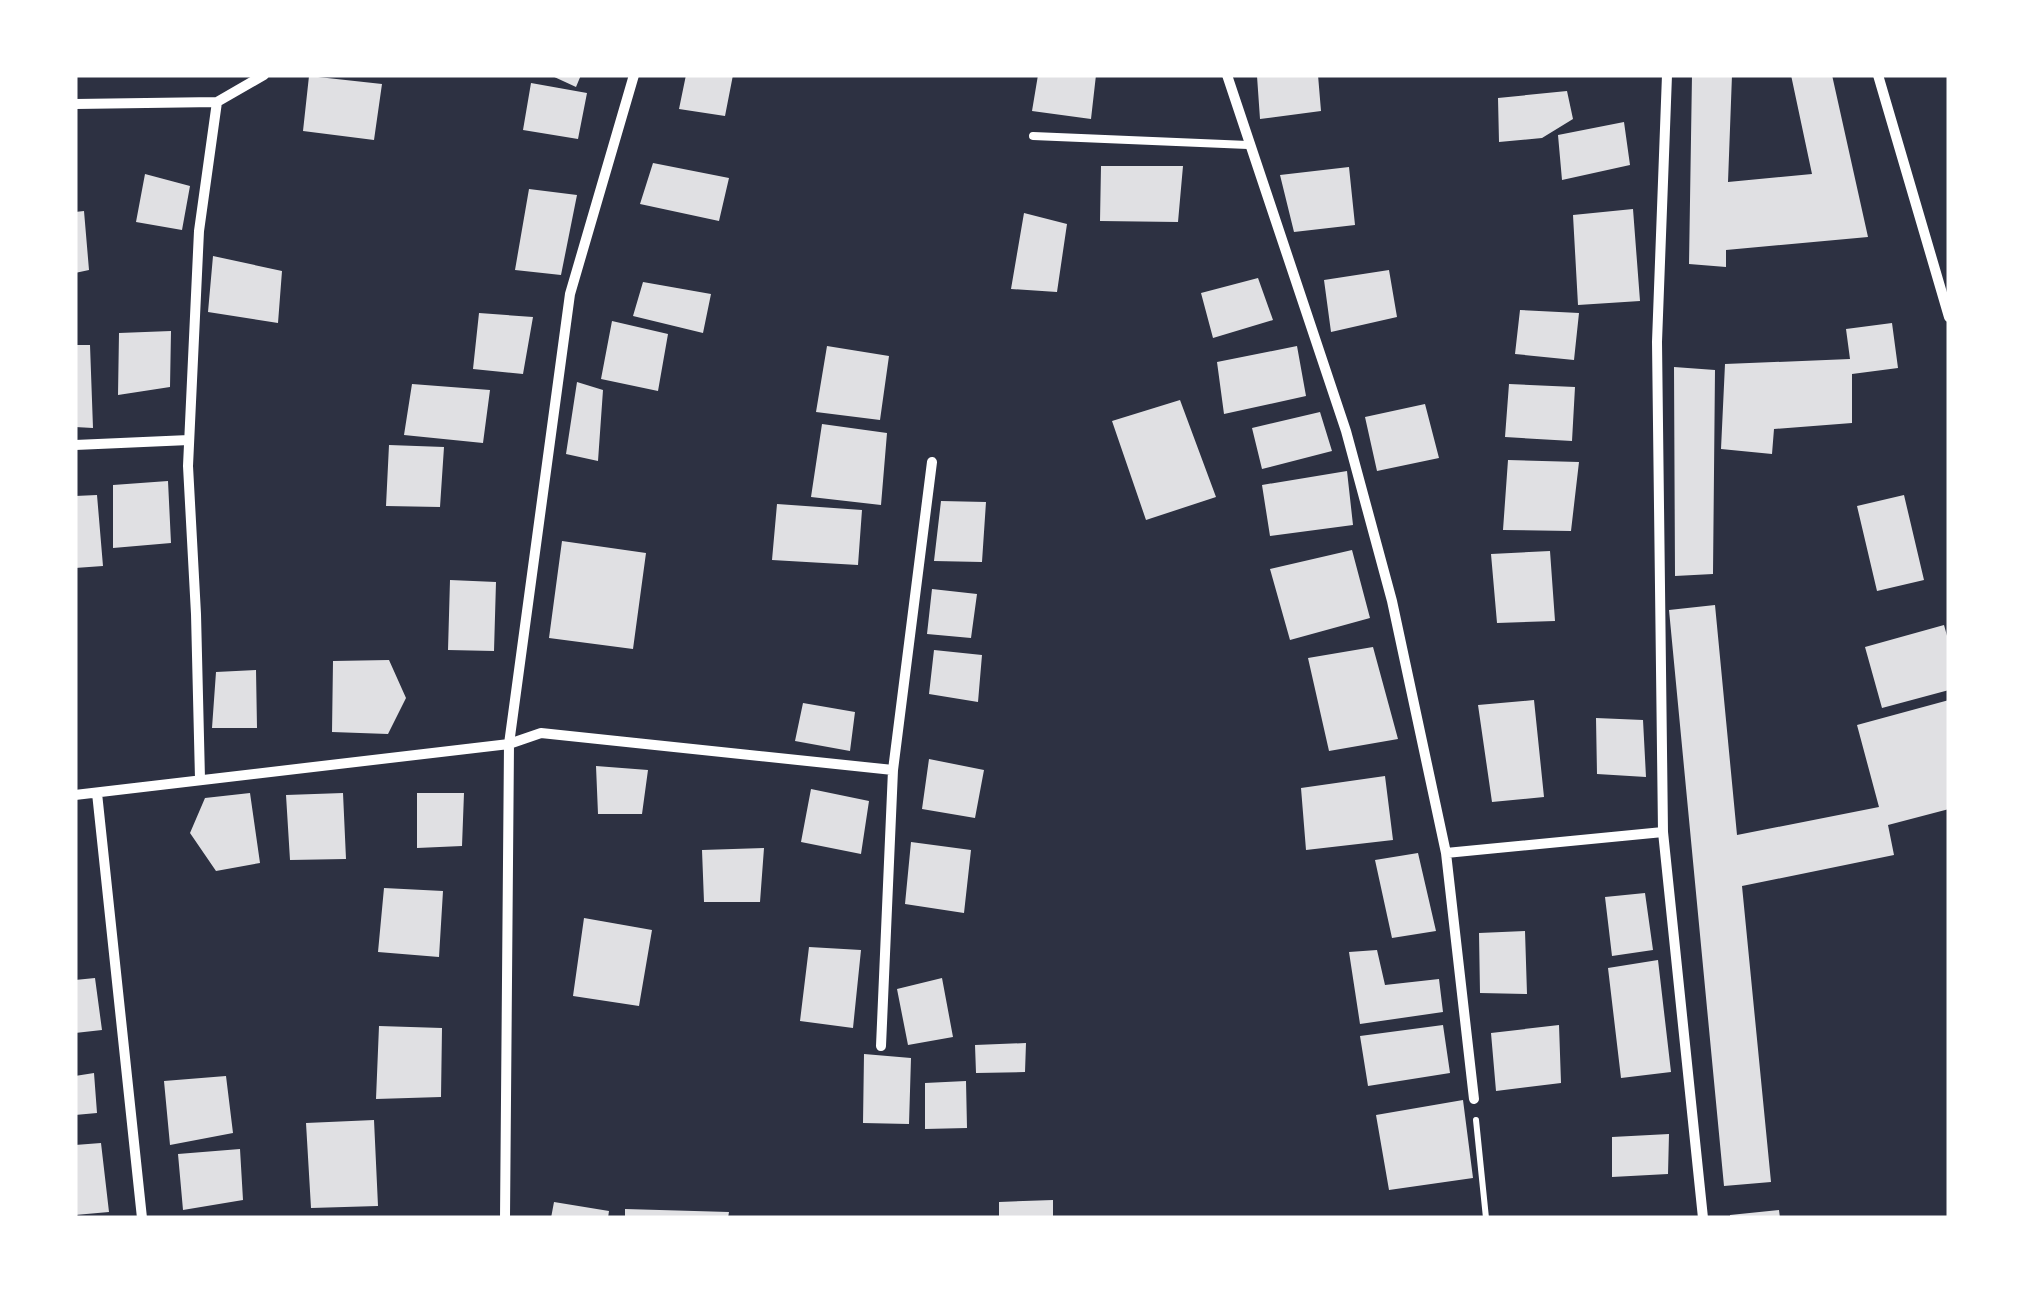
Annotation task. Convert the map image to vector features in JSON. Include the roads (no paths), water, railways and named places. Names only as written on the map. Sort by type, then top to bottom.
[{"type":"street","points":[[75,104],[216,102],[264,75]]},
{"type":"street","points":[[505,1218],[508,744],[570,294],[634,75]]},
{"type":"street","points":[[1226,75],[1346,431],[1392,602],[1446,854],[1474,1098]]},
{"type":"street","points":[[1667,75],[1657,342],[1663,832],[1703,1218]]},
{"type":"street","points":[[1878,75],[1949,318]]},
{"type":"street","points":[[200,779],[189,440],[199,230],[216,102]]},
{"type":"street","points":[[75,445],[189,440]]},
{"type":"street","points":[[881,1046],[892,770],[932,462]]},
{"type":"street","points":[[75,796],[508,744],[542,733],[892,770]]},
{"type":"street","points":[[97,794],[142,1218]]},
{"type":"street","points":[[1446,854],[1663,832]]},
{"type":"lane","points":[[1033,136],[1248,145]]}]
